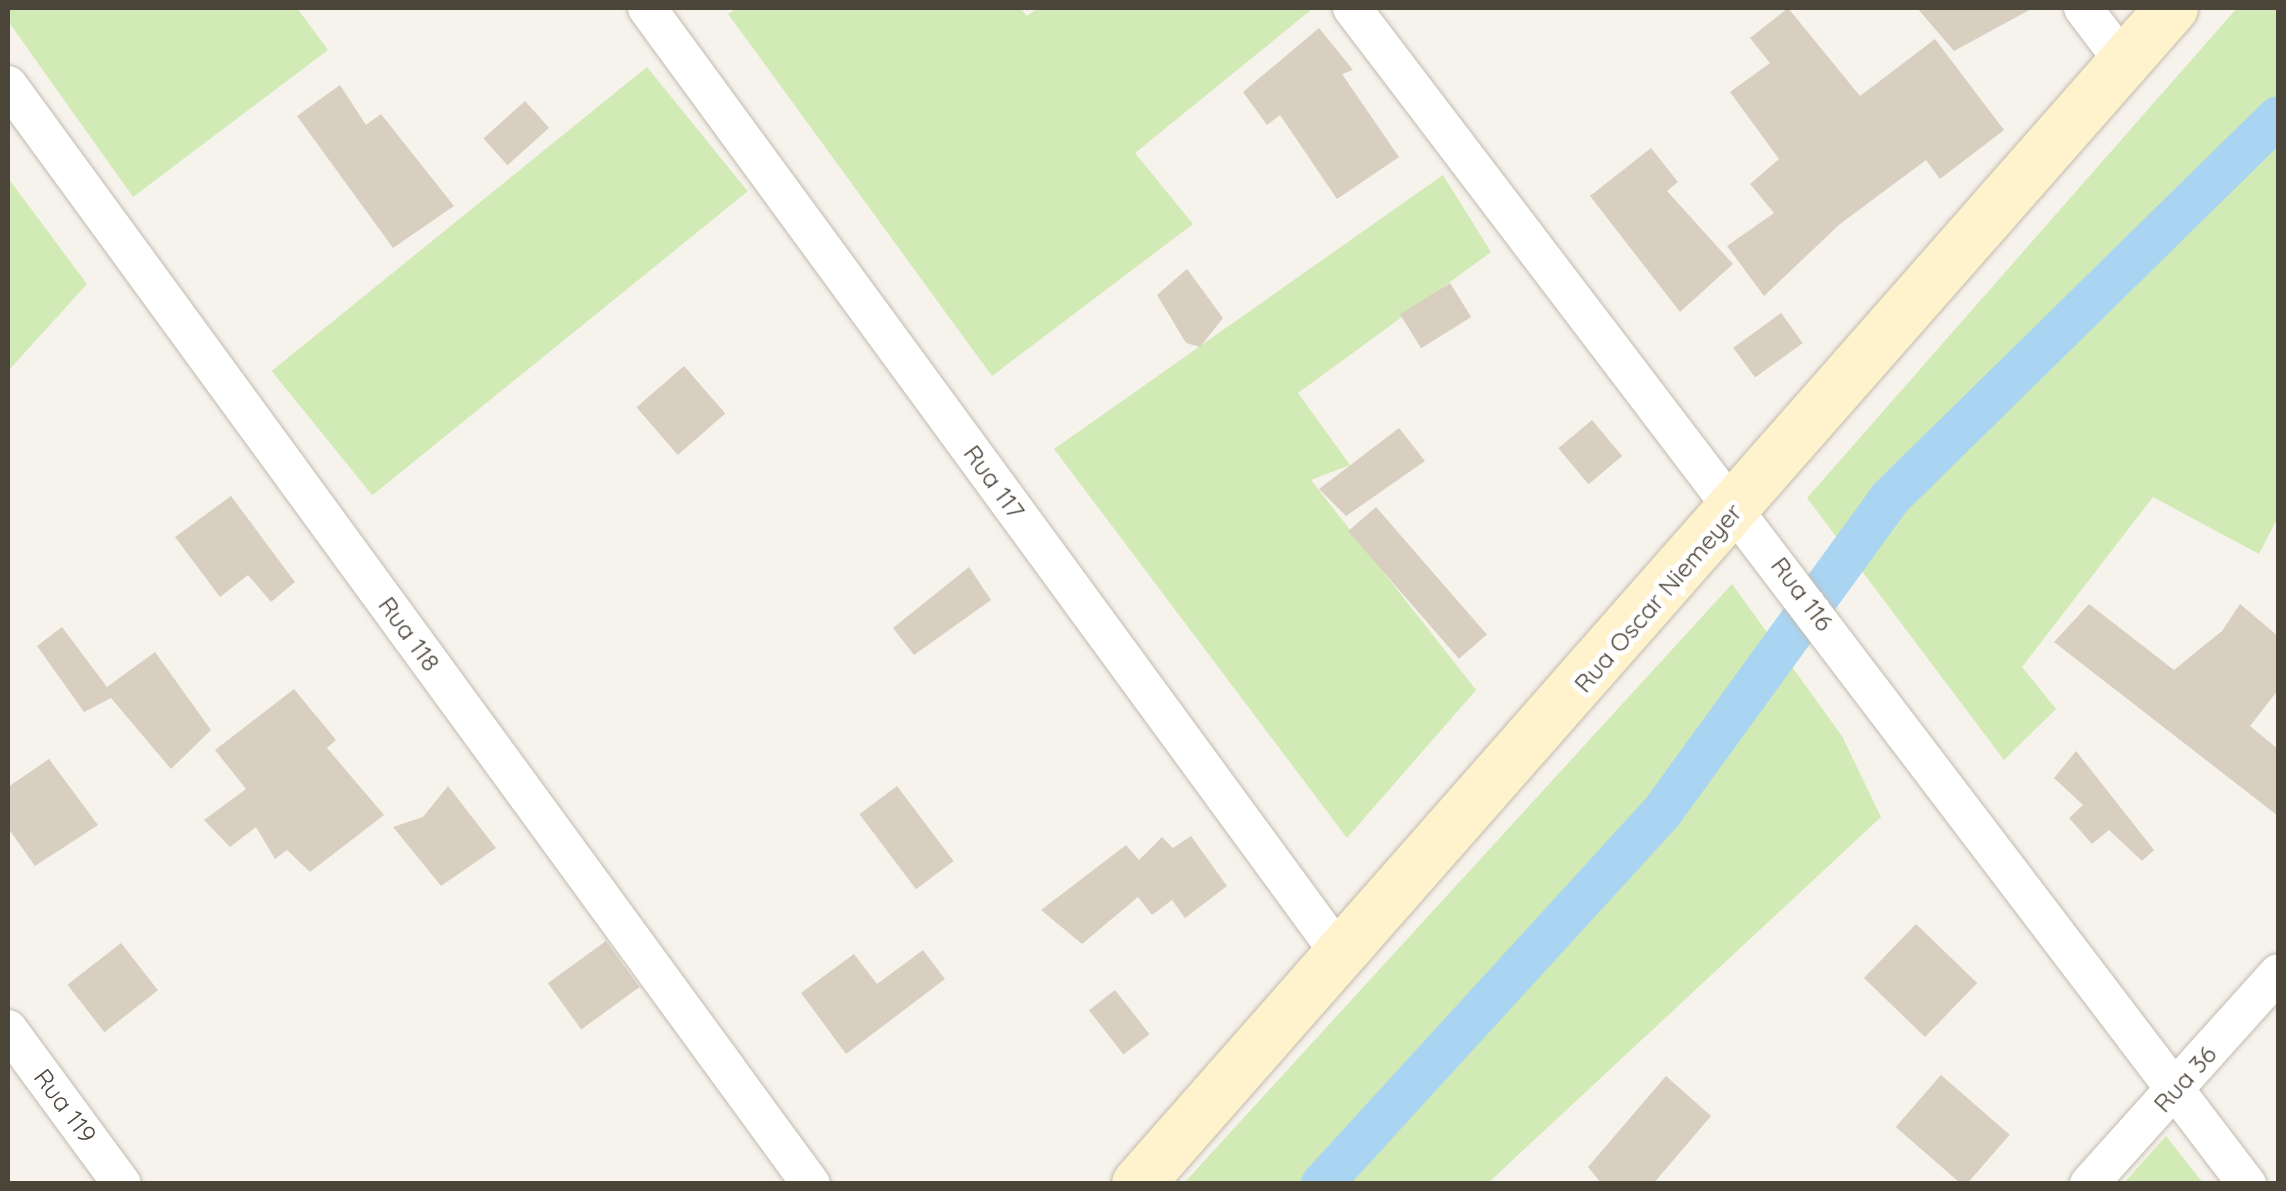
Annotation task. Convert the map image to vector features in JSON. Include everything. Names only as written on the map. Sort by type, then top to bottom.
[{"type":"street","name":"Rua 117","points":[[647,8],[1342,957]]},
{"type":"street","name":"Rua 116","points":[[1352,8],[1738,508],[2248,1184]]},
{"type":"street","points":[[2083,8],[2124,62]]},
{"type":"street","name":"Rua Oscar Niemeyer","points":[[1138,1184],[1738,508],[2172,8]]},
{"type":"street","name":"Rua 118","points":[[8,85],[811,1184]]},
{"type":"street","name":"Rua 36","points":[[2089,1184],[2278,973]]},
{"type":"street","name":"Rua 119","points":[[8,1029],[122,1184]]},
{"type":"green space","points":[[8,8],[297,8],[328,50],[133,197],[8,21]]},
{"type":"green space","points":[[737,8],[1020,8],[1027,16],[1038,8],[1311,10],[1135,153],[1193,224],[992,376],[728,14]]},
{"type":"green space","points":[[2237,8],[2278,8],[2278,517],[2259,554],[2153,497],[2022,667],[2056,709],[2004,760],[1807,498]]},
{"type":"green space","points":[[647,67],[748,191],[372,495],[272,371]]},
{"type":"green space","points":[[1443,175],[1491,252],[1298,393],[1350,465],[1311,480],[1476,690],[1347,838],[1054,449]]},
{"type":"green space","points":[[8,178],[87,284],[8,371]]},
{"type":"green space","points":[[1732,584],[1842,736],[1881,817],[1488,1183],[1184,1183]]},
{"type":"green space","points":[[2166,1136],[2203,1183],[2124,1183]]},
{"type":"building","points":[[1788,8],[1860,96],[1935,39],[2004,130],[1940,179],[1926,160],[1840,224],[1764,296],[1727,246],[1774,213],[1750,184],[1779,159],[1730,92],[1770,63],[1750,38]]},
{"type":"building","points":[[1917,8],[2033,8],[1954,51]]},
{"type":"building","points":[[1319,28],[1353,70],[1342,74],[1399,157],[1337,199],[1280,115],[1267,125],[1243,92]]},
{"type":"building","points":[[340,85],[366,125],[381,114],[454,206],[393,248],[297,116]]},
{"type":"building","points":[[525,101],[549,128],[507,165],[483,138]]},
{"type":"building","points":[[1651,148],[1678,182],[1667,191],[1733,264],[1680,312],[1590,196]]},
{"type":"building","points":[[1187,269],[1223,318],[1200,347],[1186,343],[1157,295]]},
{"type":"building","points":[[1450,283],[1471,317],[1421,348],[1400,314]]},
{"type":"building","points":[[1781,313],[1803,343],[1755,378],[1733,348]]},
{"type":"building","points":[[684,366],[725,414],[678,455],[636,407]]},
{"type":"building","points":[[1592,420],[1622,456],[1589,484],[1558,448]]},
{"type":"building","points":[[1399,428],[1425,461],[1346,516],[1319,489]]},
{"type":"building","points":[[231,496],[295,582],[271,602],[248,575],[220,597],[175,537]]},
{"type":"building","points":[[1376,507],[1487,635],[1459,659],[1348,531]]},
{"type":"building","points":[[969,567],[991,600],[914,655],[893,628]]},
{"type":"building","points":[[2089,604],[2174,670],[2222,631],[2240,604],[2278,636],[2278,690],[2250,726],[2278,749],[2278,816],[2054,642]]},
{"type":"building","points":[[62,627],[107,687],[155,652],[211,730],[171,769],[111,698],[84,712],[37,646]]},
{"type":"building","points":[[294,689],[336,740],[327,748],[384,815],[310,872],[287,850],[275,859],[256,827],[230,847],[204,820],[246,789],[215,750]]},
{"type":"building","points":[[2076,751],[2154,850],[2142,861],[2109,830],[2092,844],[2069,818],[2083,805],[2054,778]]},
{"type":"building","points":[[49,759],[98,825],[35,866],[8,828],[8,787]]},
{"type":"building","points":[[448,786],[496,848],[441,886],[393,827],[423,817]]},
{"type":"building","points":[[897,786],[954,861],[916,889],[859,814]]},
{"type":"building","points":[[1191,836],[1227,886],[1185,918],[1172,900],[1152,915],[1138,897],[1082,944],[1041,910],[1126,845],[1139,860],[1162,837],[1173,848]]},
{"type":"building","points":[[1916,924],[1977,983],[1925,1037],[1864,978]]},
{"type":"building","points":[[606,941],[640,987],[581,1029],[548,983]]},
{"type":"building","points":[[121,943],[158,990],[104,1032],[67,985]]},
{"type":"building","points":[[923,950],[945,979],[846,1054],[801,993],[854,954],[877,984]]},
{"type":"building","points":[[1115,990],[1149,1034],[1123,1054],[1089,1010]]},
{"type":"building","points":[[1941,1075],[2010,1135],[1967,1184],[1961,1184],[1896,1127]]},
{"type":"building","points":[[1666,1076],[1711,1116],[1653,1184],[1602,1184],[1588,1167]]},
{"type":"waterway","points":[[1322,1184],[1662,812],[1889,499],[2278,117]]}]
